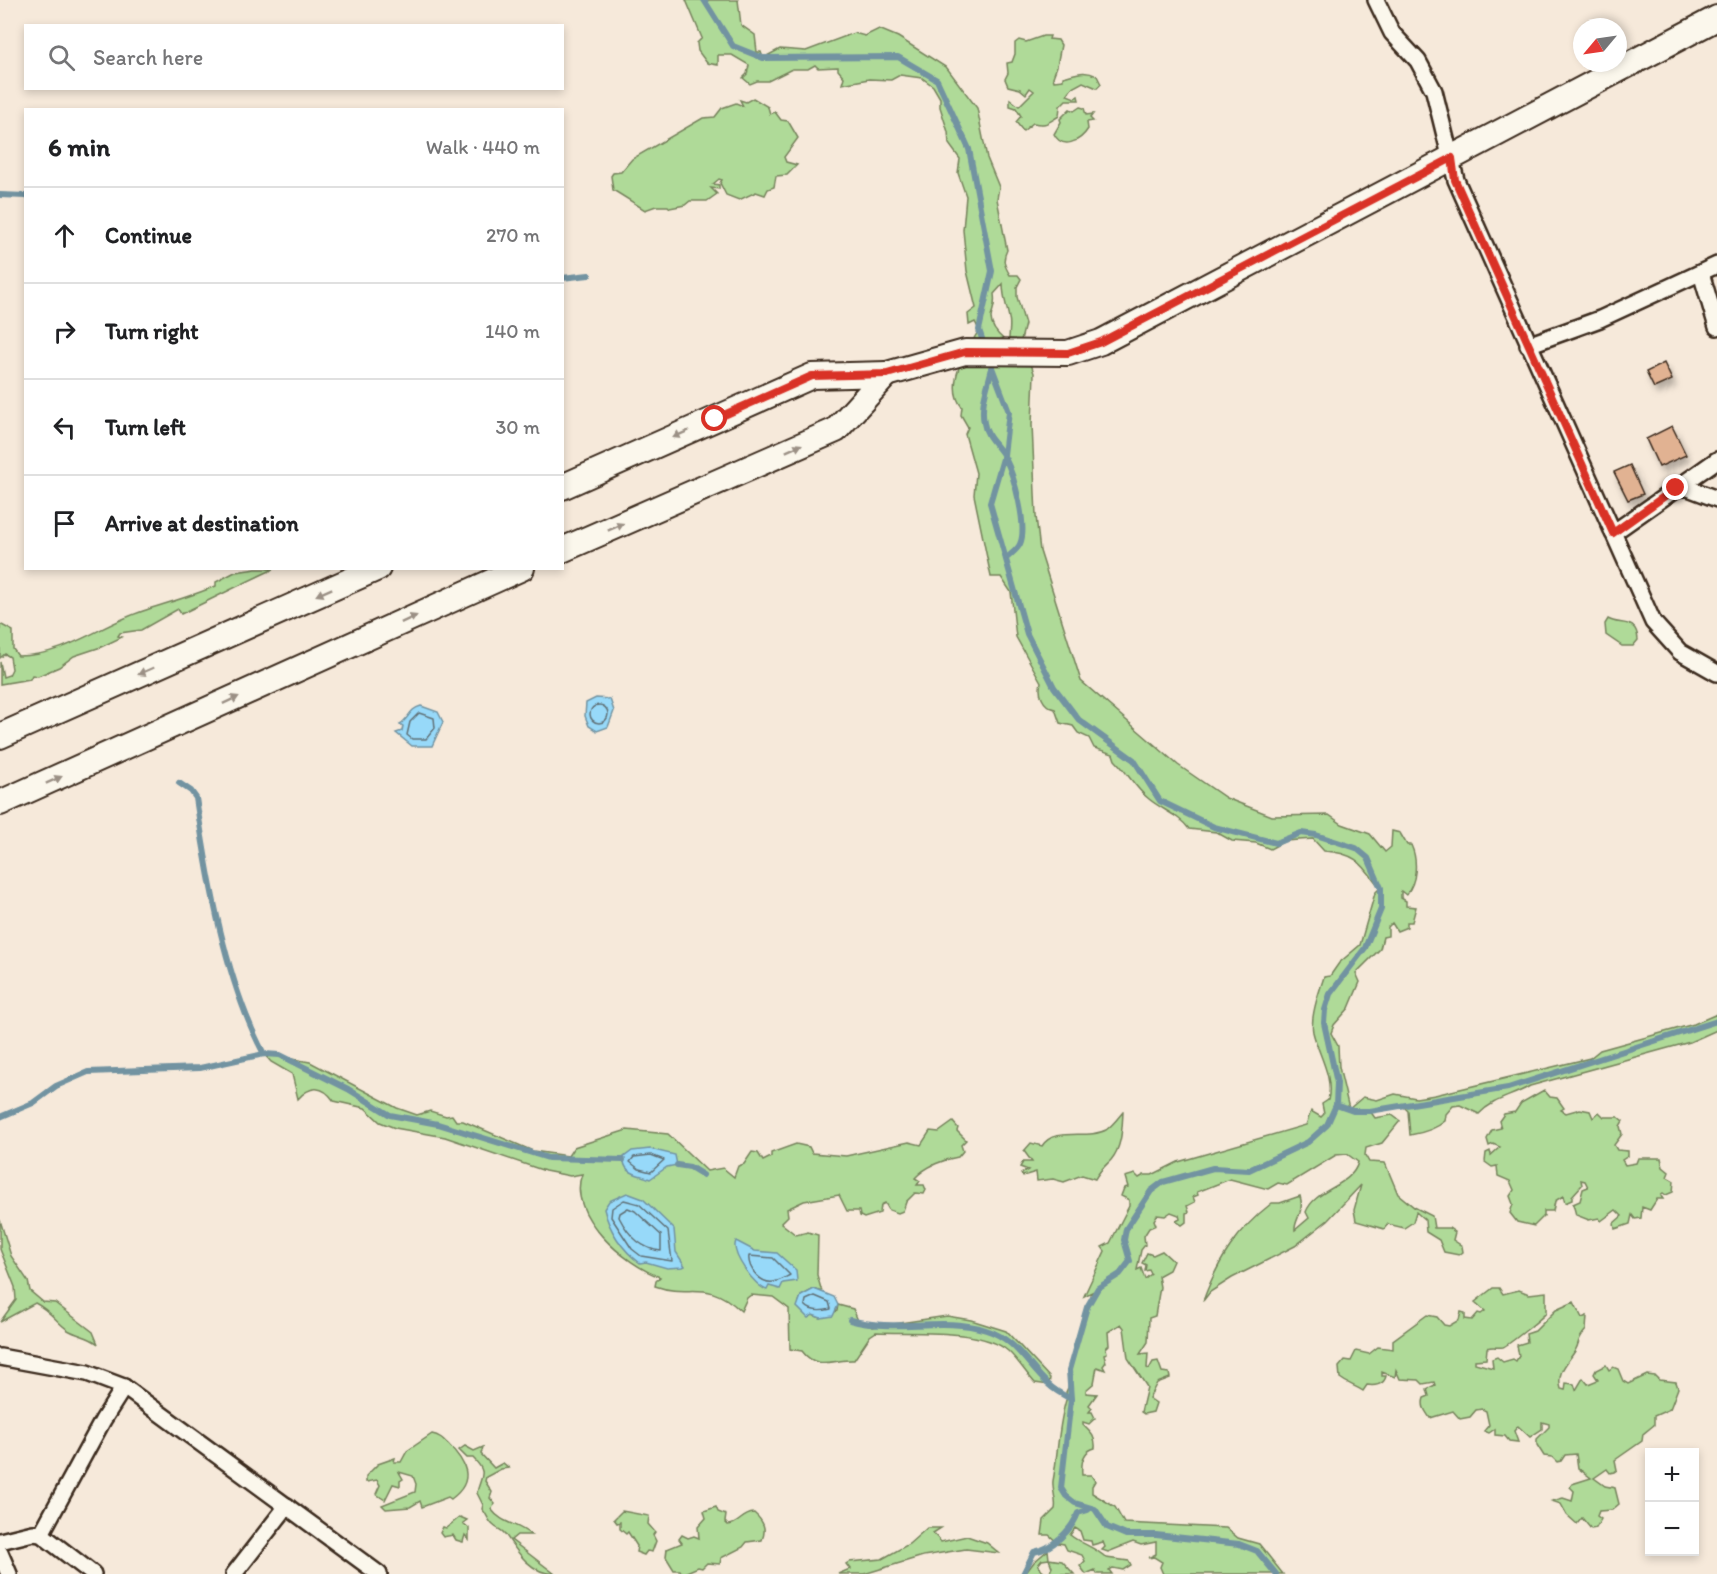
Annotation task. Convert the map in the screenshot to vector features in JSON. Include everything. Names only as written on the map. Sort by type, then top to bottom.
[{"type":"main road","points":[[564,486],[812,376],[887,374],[965,352],[1028,355],[1068,353],[1101,342],[1717,18]]},
{"type":"main road","points":[[564,549],[836,430],[887,374]]},
{"type":"main road","points":[[0,736],[374,570]]},
{"type":"main road","points":[[0,803],[518,570]]},
{"type":"street","points":[[1376,0],[1392,33],[1418,61],[1434,91],[1452,158],[1455,180],[1653,621],[1680,652],[1717,673]]},
{"type":"street","points":[[1528,345],[1600,320],[1717,265]]},
{"type":"street","points":[[1701,273],[1717,327]]},
{"type":"street","points":[[1613,533],[1717,460]]},
{"type":"street","points":[[1676,488],[1688,488],[1717,499]]},
{"type":"street","points":[[0,1357],[87,1373],[124,1387],[379,1574]]},
{"type":"street","points":[[41,1534],[103,1420],[124,1387]]},
{"type":"street","points":[[234,1574],[287,1506]]},
{"type":"street","points":[[0,1541],[33,1533],[41,1534],[93,1574]]},
{"type":"street","points":[[0,1553],[9,1574]]},
{"type":"green space","points":[[686,0],[738,0],[741,25],[755,35],[757,52],[761,52],[763,58],[780,49],[806,51],[854,33],[865,36],[879,29],[898,37],[947,68],[977,108],[987,158],[999,187],[997,199],[1007,250],[1005,265],[1010,275],[1018,275],[1021,279],[1017,287],[1017,297],[1025,324],[1021,340],[1009,339],[1010,320],[1003,284],[994,294],[992,324],[999,335],[1028,355],[1034,373],[1032,425],[1040,551],[1081,681],[1178,765],[1226,798],[1272,816],[1329,815],[1342,824],[1370,834],[1385,852],[1391,847],[1392,831],[1400,833],[1407,845],[1411,845],[1415,864],[1414,877],[1406,895],[1401,891],[1401,898],[1406,901],[1406,906],[1416,907],[1412,922],[1407,922],[1407,927],[1397,931],[1392,923],[1388,927],[1388,936],[1383,937],[1380,949],[1356,973],[1360,982],[1349,1008],[1334,1025],[1331,1033],[1338,1046],[1339,1067],[1349,1109],[1363,1097],[1377,1100],[1395,1094],[1416,1098],[1435,1095],[1590,1058],[1600,1050],[1694,1024],[1717,1014],[1717,1030],[1690,1042],[1530,1086],[1491,1104],[1479,1114],[1460,1105],[1453,1106],[1446,1114],[1445,1121],[1419,1133],[1410,1135],[1408,1111],[1403,1106],[1370,1111],[1375,1118],[1392,1115],[1400,1121],[1382,1143],[1366,1148],[1365,1155],[1369,1162],[1385,1163],[1398,1194],[1414,1207],[1432,1216],[1434,1228],[1449,1228],[1455,1232],[1453,1240],[1462,1246],[1463,1252],[1459,1255],[1444,1252],[1439,1240],[1426,1232],[1425,1220],[1416,1212],[1413,1222],[1404,1228],[1388,1224],[1384,1229],[1356,1221],[1354,1210],[1361,1185],[1328,1220],[1295,1246],[1232,1278],[1210,1292],[1203,1301],[1222,1259],[1249,1224],[1272,1203],[1280,1203],[1300,1196],[1301,1207],[1295,1230],[1309,1218],[1306,1212],[1311,1204],[1349,1177],[1354,1170],[1358,1162],[1347,1154],[1336,1155],[1287,1185],[1278,1183],[1268,1189],[1230,1179],[1197,1192],[1198,1195],[1193,1197],[1195,1202],[1187,1206],[1189,1212],[1186,1213],[1186,1222],[1182,1225],[1176,1221],[1180,1219],[1179,1215],[1171,1212],[1165,1216],[1157,1215],[1154,1220],[1156,1225],[1149,1228],[1144,1236],[1145,1245],[1141,1250],[1137,1270],[1141,1268],[1145,1279],[1151,1274],[1149,1270],[1145,1271],[1146,1265],[1142,1263],[1147,1253],[1153,1255],[1162,1251],[1173,1261],[1169,1270],[1158,1276],[1160,1287],[1155,1316],[1149,1318],[1148,1342],[1140,1354],[1148,1353],[1147,1368],[1149,1369],[1153,1362],[1158,1361],[1162,1372],[1169,1373],[1170,1378],[1157,1383],[1149,1398],[1156,1403],[1153,1412],[1144,1414],[1141,1412],[1147,1387],[1128,1358],[1124,1328],[1121,1324],[1108,1332],[1109,1345],[1106,1348],[1107,1353],[1104,1354],[1106,1362],[1103,1366],[1105,1370],[1097,1367],[1094,1383],[1086,1390],[1086,1393],[1097,1394],[1089,1405],[1092,1408],[1089,1412],[1092,1412],[1095,1418],[1089,1424],[1083,1422],[1093,1437],[1095,1448],[1085,1455],[1082,1462],[1082,1475],[1091,1475],[1095,1481],[1092,1493],[1115,1507],[1124,1523],[1226,1528],[1238,1538],[1259,1544],[1283,1574],[1163,1574],[1160,1567],[1162,1562],[1154,1557],[1148,1558],[1156,1554],[1156,1542],[1141,1545],[1133,1542],[1108,1552],[1102,1550],[1105,1547],[1103,1542],[1092,1545],[1091,1541],[1083,1540],[1080,1531],[1075,1528],[1070,1535],[1074,1538],[1106,1558],[1129,1561],[1131,1565],[1123,1570],[1113,1568],[1109,1570],[1112,1574],[1097,1574],[1095,1570],[1086,1574],[1080,1566],[1085,1561],[1082,1555],[1067,1550],[1064,1544],[1058,1543],[1049,1535],[1042,1535],[1044,1520],[1055,1509],[1053,1481],[1066,1392],[1070,1383],[1069,1370],[1092,1292],[1084,1296],[1105,1251],[1102,1247],[1110,1243],[1129,1206],[1129,1200],[1121,1196],[1124,1188],[1128,1187],[1125,1177],[1135,1174],[1139,1178],[1152,1175],[1178,1162],[1306,1125],[1311,1111],[1321,1117],[1324,1114],[1322,1104],[1328,1100],[1329,1083],[1312,1026],[1316,1004],[1324,977],[1330,976],[1339,963],[1360,945],[1375,893],[1380,888],[1358,861],[1344,854],[1324,851],[1313,839],[1285,841],[1270,849],[1256,843],[1232,841],[1216,832],[1189,829],[1144,795],[1115,760],[1113,754],[1094,748],[1089,738],[1078,733],[1073,726],[1060,723],[1055,709],[1044,702],[1040,690],[1041,682],[1016,637],[1011,592],[1001,577],[991,577],[974,495],[976,473],[965,434],[968,427],[961,415],[962,407],[955,389],[963,358],[979,330],[975,322],[969,325],[968,314],[976,308],[967,271],[963,230],[966,196],[958,173],[960,159],[949,144],[940,98],[933,86],[922,78],[900,75],[891,80],[869,79],[842,84],[844,77],[838,67],[818,68],[815,65],[808,69],[792,69],[768,81],[757,81],[750,84],[743,78],[747,74],[749,65],[732,55],[718,55],[718,65],[707,63],[698,51],[697,43],[702,38]]},
{"type":"green space","points":[[1050,36],[1049,39],[1058,40],[1061,45],[1054,81],[1084,72],[1097,76],[1101,84],[1097,88],[1083,82],[1072,88],[1067,95],[1075,98],[1078,96],[1079,100],[1066,100],[1060,106],[1059,116],[1046,123],[1033,123],[1023,131],[1016,122],[1021,116],[1016,108],[1010,106],[1010,99],[1019,106],[1034,91],[1030,88],[1026,94],[1020,89],[1008,86],[1005,79],[1008,73],[1007,63],[1012,62],[1015,43],[1019,40],[1026,42]]},
{"type":"green space","points":[[753,98],[768,107],[770,114],[775,112],[781,120],[788,121],[798,138],[784,157],[786,162],[797,165],[787,175],[776,176],[774,187],[768,189],[765,195],[756,192],[739,200],[726,195],[720,183],[722,180],[719,179],[713,184],[719,185],[719,189],[711,188],[717,194],[707,201],[690,201],[685,205],[670,208],[656,206],[645,210],[613,190],[611,176],[613,173],[621,172],[632,159],[703,118],[715,117],[722,108],[736,103],[743,106],[740,100],[746,102]]},
{"type":"green space","points":[[1080,107],[1084,108],[1086,115],[1093,114],[1090,118],[1093,121],[1087,122],[1088,129],[1085,134],[1076,141],[1066,143],[1057,139],[1054,134],[1061,122],[1060,119],[1070,109],[1074,111]]},
{"type":"green space","points":[[272,570],[181,614],[178,609],[141,630],[120,633],[118,636],[122,637],[74,656],[59,667],[38,676],[32,675],[30,679],[0,684],[0,662],[3,677],[9,675],[12,669],[10,657],[5,654],[0,658],[0,624],[13,631],[13,649],[18,656],[35,655],[67,645],[127,617],[216,586],[216,582],[235,572]]},
{"type":"green space","points":[[1608,619],[1631,625],[1634,628],[1638,640],[1633,646],[1622,646],[1606,635],[1605,624]]},
{"type":"green space","points":[[264,1054],[310,1062],[397,1108],[417,1115],[430,1111],[446,1116],[452,1115],[456,1121],[463,1121],[533,1151],[568,1156],[574,1147],[627,1130],[668,1134],[707,1171],[723,1168],[734,1177],[738,1166],[744,1164],[752,1152],[758,1153],[763,1161],[771,1157],[771,1153],[796,1144],[809,1147],[812,1153],[846,1156],[909,1142],[921,1145],[930,1131],[939,1132],[953,1122],[958,1128],[957,1131],[966,1140],[961,1145],[963,1151],[958,1157],[936,1164],[915,1178],[920,1181],[917,1185],[924,1185],[926,1190],[924,1194],[915,1193],[906,1202],[903,1211],[898,1213],[889,1210],[885,1203],[881,1205],[880,1213],[864,1218],[860,1216],[859,1211],[847,1211],[839,1195],[804,1201],[787,1209],[788,1216],[781,1223],[796,1235],[808,1232],[818,1235],[817,1275],[822,1292],[814,1289],[801,1296],[799,1302],[803,1312],[821,1318],[837,1311],[838,1305],[853,1309],[859,1323],[873,1327],[947,1316],[971,1320],[1006,1331],[1050,1378],[1049,1385],[1035,1383],[1008,1351],[996,1344],[964,1335],[876,1332],[870,1336],[854,1360],[826,1363],[813,1361],[802,1351],[790,1349],[789,1309],[773,1297],[751,1295],[747,1298],[741,1311],[728,1301],[707,1292],[679,1291],[655,1286],[660,1277],[631,1262],[616,1250],[591,1221],[583,1206],[579,1190],[582,1174],[570,1176],[545,1171],[445,1137],[395,1128],[380,1122],[365,1108],[334,1101],[321,1090],[312,1089],[298,1099],[292,1074],[271,1062]]},
{"type":"green space","points":[[1544,1090],[1550,1097],[1557,1098],[1564,1108],[1561,1110],[1566,1113],[1580,1109],[1590,1111],[1593,1118],[1599,1112],[1604,1117],[1618,1117],[1623,1121],[1620,1126],[1622,1134],[1614,1145],[1617,1150],[1628,1151],[1628,1156],[1622,1160],[1625,1165],[1636,1163],[1638,1158],[1661,1158],[1663,1167],[1669,1172],[1667,1177],[1674,1181],[1673,1192],[1666,1195],[1663,1193],[1661,1196],[1663,1199],[1657,1199],[1650,1210],[1642,1207],[1641,1218],[1635,1219],[1632,1215],[1630,1224],[1615,1229],[1614,1223],[1622,1216],[1616,1210],[1601,1221],[1599,1218],[1589,1220],[1576,1215],[1573,1204],[1580,1201],[1583,1189],[1588,1187],[1585,1181],[1581,1180],[1582,1185],[1572,1196],[1572,1200],[1565,1203],[1563,1196],[1555,1201],[1553,1211],[1544,1211],[1544,1216],[1534,1226],[1517,1222],[1510,1213],[1513,1204],[1510,1196],[1514,1190],[1510,1181],[1498,1176],[1497,1166],[1492,1167],[1485,1162],[1486,1153],[1490,1151],[1491,1155],[1500,1147],[1493,1144],[1489,1146],[1487,1139],[1492,1130],[1501,1128],[1499,1121],[1504,1114],[1515,1112],[1521,1103]]},
{"type":"green space","points":[[1123,1112],[1121,1138],[1115,1155],[1095,1179],[1082,1175],[1064,1182],[1053,1179],[1037,1181],[1036,1172],[1023,1176],[1021,1174],[1028,1170],[1020,1167],[1023,1162],[1032,1162],[1024,1151],[1031,1143],[1042,1146],[1054,1136],[1098,1133],[1106,1130]]},
{"type":"green space","points":[[0,1220],[11,1256],[28,1281],[30,1291],[43,1302],[55,1303],[93,1332],[98,1344],[68,1330],[35,1303],[0,1322],[16,1300],[15,1287],[0,1249]]},
{"type":"green space","points":[[1493,1288],[1499,1288],[1503,1294],[1519,1290],[1529,1294],[1546,1292],[1546,1313],[1503,1347],[1487,1348],[1486,1359],[1475,1360],[1475,1363],[1493,1368],[1492,1359],[1497,1357],[1503,1362],[1513,1359],[1516,1361],[1519,1356],[1517,1345],[1527,1342],[1526,1334],[1535,1331],[1556,1310],[1574,1302],[1582,1318],[1587,1316],[1586,1330],[1561,1373],[1561,1389],[1565,1390],[1566,1383],[1574,1384],[1576,1390],[1583,1378],[1588,1384],[1598,1380],[1594,1374],[1596,1370],[1606,1365],[1609,1370],[1613,1367],[1618,1369],[1623,1381],[1628,1384],[1647,1375],[1655,1376],[1659,1380],[1676,1382],[1678,1388],[1670,1409],[1654,1416],[1654,1425],[1643,1434],[1642,1441],[1615,1460],[1617,1470],[1610,1473],[1607,1469],[1594,1478],[1605,1486],[1615,1488],[1619,1504],[1612,1510],[1599,1511],[1597,1516],[1601,1519],[1596,1528],[1591,1529],[1582,1518],[1577,1524],[1567,1515],[1561,1504],[1552,1501],[1563,1498],[1572,1501],[1574,1491],[1570,1487],[1572,1484],[1591,1478],[1578,1468],[1576,1454],[1565,1455],[1561,1461],[1557,1462],[1552,1457],[1544,1456],[1537,1445],[1537,1439],[1549,1427],[1549,1424],[1542,1422],[1542,1429],[1530,1437],[1518,1426],[1514,1431],[1518,1442],[1509,1441],[1505,1436],[1495,1435],[1495,1429],[1489,1433],[1484,1431],[1489,1425],[1486,1411],[1482,1409],[1476,1410],[1470,1417],[1460,1419],[1453,1411],[1430,1418],[1424,1409],[1423,1401],[1429,1396],[1427,1389],[1435,1385],[1434,1382],[1423,1384],[1419,1380],[1400,1379],[1396,1370],[1395,1377],[1382,1372],[1382,1376],[1386,1376],[1381,1384],[1367,1385],[1363,1391],[1340,1378],[1339,1367],[1345,1360],[1351,1361],[1356,1351],[1369,1354],[1378,1347],[1393,1349],[1393,1340],[1427,1315],[1437,1317],[1444,1325],[1449,1326],[1459,1320],[1461,1312],[1465,1313],[1465,1319],[1472,1320],[1478,1313],[1485,1311],[1475,1302]]},
{"type":"green space","points":[[432,1434],[443,1439],[459,1457],[466,1471],[464,1485],[451,1499],[448,1497],[422,1507],[420,1501],[410,1507],[386,1509],[382,1505],[415,1492],[416,1484],[413,1476],[399,1472],[403,1479],[400,1481],[400,1486],[393,1484],[385,1500],[376,1494],[380,1485],[377,1480],[366,1482],[366,1476],[378,1464],[395,1458],[394,1462],[401,1462],[407,1451]]},
{"type":"green space","points":[[465,1446],[474,1451],[483,1447],[481,1454],[494,1468],[503,1463],[509,1468],[501,1469],[486,1477],[485,1481],[492,1492],[490,1498],[495,1504],[491,1509],[500,1518],[531,1535],[517,1535],[511,1540],[555,1574],[546,1573],[532,1566],[520,1555],[504,1533],[490,1522],[482,1509],[483,1505],[477,1493],[482,1475],[481,1468],[473,1458],[467,1458],[459,1450]]},
{"type":"green space","points":[[716,1507],[718,1512],[726,1515],[725,1522],[728,1525],[754,1513],[763,1525],[762,1540],[747,1542],[743,1547],[721,1558],[720,1564],[707,1563],[702,1568],[698,1567],[682,1574],[680,1570],[674,1570],[666,1557],[667,1549],[682,1543],[679,1539],[682,1535],[688,1538],[694,1536],[699,1538],[698,1527],[706,1518],[704,1511]]},
{"type":"green space","points":[[622,1511],[649,1516],[648,1524],[655,1532],[653,1535],[656,1541],[652,1552],[647,1551],[644,1555],[636,1552],[637,1546],[628,1532],[626,1534],[620,1529],[620,1522],[617,1523],[614,1519]]},
{"type":"green space","points":[[460,1517],[467,1520],[463,1523],[469,1528],[469,1540],[465,1535],[463,1542],[456,1540],[453,1535],[443,1537],[440,1533],[443,1527],[446,1528]]},
{"type":"green space","points":[[927,1528],[941,1528],[933,1533],[941,1542],[967,1536],[987,1543],[999,1553],[966,1549],[923,1556],[864,1574],[838,1574],[850,1569],[846,1564],[849,1562],[882,1559],[909,1544]]},
{"type":"green space","points":[[1048,1550],[1049,1559],[1042,1560],[1038,1565],[1048,1574],[1025,1574],[1034,1562]]},
{"type":"green space","points":[[1049,1559],[1062,1561],[1074,1574],[1049,1574],[1052,1567]]},
{"type":"water","points":[[596,698],[610,699],[614,711],[608,727],[597,731],[589,726],[585,716],[586,703]]},
{"type":"water","points":[[421,706],[438,712],[443,722],[432,746],[412,746],[396,733],[402,731],[403,726],[400,724],[414,709]]},
{"type":"water","points":[[650,1149],[675,1155],[677,1165],[667,1167],[650,1179],[628,1170],[624,1157],[632,1151]]},
{"type":"water","points":[[627,1193],[643,1199],[674,1229],[676,1252],[685,1266],[667,1268],[646,1262],[640,1263],[622,1246],[609,1224],[604,1209],[609,1201]]},
{"type":"water","points":[[736,1241],[755,1251],[777,1253],[796,1270],[797,1281],[783,1283],[780,1289],[769,1286],[767,1290],[762,1288],[740,1261],[735,1246]]},
{"type":"water","points":[[814,1289],[834,1297],[838,1305],[833,1316],[821,1318],[813,1315],[808,1318],[797,1307],[801,1296]]},
{"type":"building","points":[[1664,363],[1672,380],[1654,388],[1646,372]]},
{"type":"building","points":[[1672,426],[1686,455],[1659,467],[1646,439]]},
{"type":"building","points":[[1630,465],[1643,494],[1628,500],[1614,472]]},
{"type":"waterway","points":[[704,0],[733,46],[763,58],[898,57],[937,80],[969,149],[992,271],[979,330],[985,347]]},
{"type":"waterway","points":[[0,195],[24,196]]},
{"type":"waterway","points":[[564,278],[589,275]]},
{"type":"waterway","points":[[988,357],[1009,412],[1004,455],[990,503],[1027,634],[1054,687],[1079,720],[1134,760],[1160,801],[1214,827],[1276,843],[1301,833],[1316,835],[1356,848],[1368,858],[1381,888],[1381,909],[1365,948],[1330,994],[1325,1010],[1324,1023],[1337,1083],[1336,1105],[1327,1125],[1308,1142],[1249,1170],[1213,1168],[1163,1182],[1151,1191],[1126,1229],[1124,1240],[1130,1261],[1120,1274],[1098,1288],[1087,1307],[1069,1370],[1071,1399],[1061,1488],[1066,1496],[1075,1503],[1095,1509],[1107,1527],[1126,1535],[1156,1535],[1239,1544],[1257,1551],[1276,1574]]},
{"type":"waterway","points":[[992,368],[984,402],[984,423],[987,433],[1009,466],[1021,514],[1020,544],[1008,557]]},
{"type":"waterway","points":[[179,783],[191,791],[196,798],[220,929],[239,995],[264,1054]]},
{"type":"waterway","points":[[1336,1105],[1353,1111],[1370,1111],[1508,1088],[1717,1021]]},
{"type":"waterway","points":[[0,1117],[33,1103],[56,1086],[88,1072],[200,1068],[264,1054],[280,1055],[348,1089],[390,1115],[438,1124],[548,1158],[623,1160]]},
{"type":"waterway","points":[[677,1165],[690,1167],[703,1175]]},
{"type":"waterway","points":[[850,1320],[884,1325],[953,1324],[986,1330],[1013,1346],[1050,1386],[1071,1399]]},
{"type":"waterway","points":[[1023,1574],[1034,1552],[1048,1547],[1061,1538],[1078,1513],[1088,1510]]},
{"type":"route","points":[[715,419],[812,376],[887,374],[965,352],[1028,355],[1068,353],[1101,342],[1452,158],[1455,180],[1613,533],[1676,488]]}]
